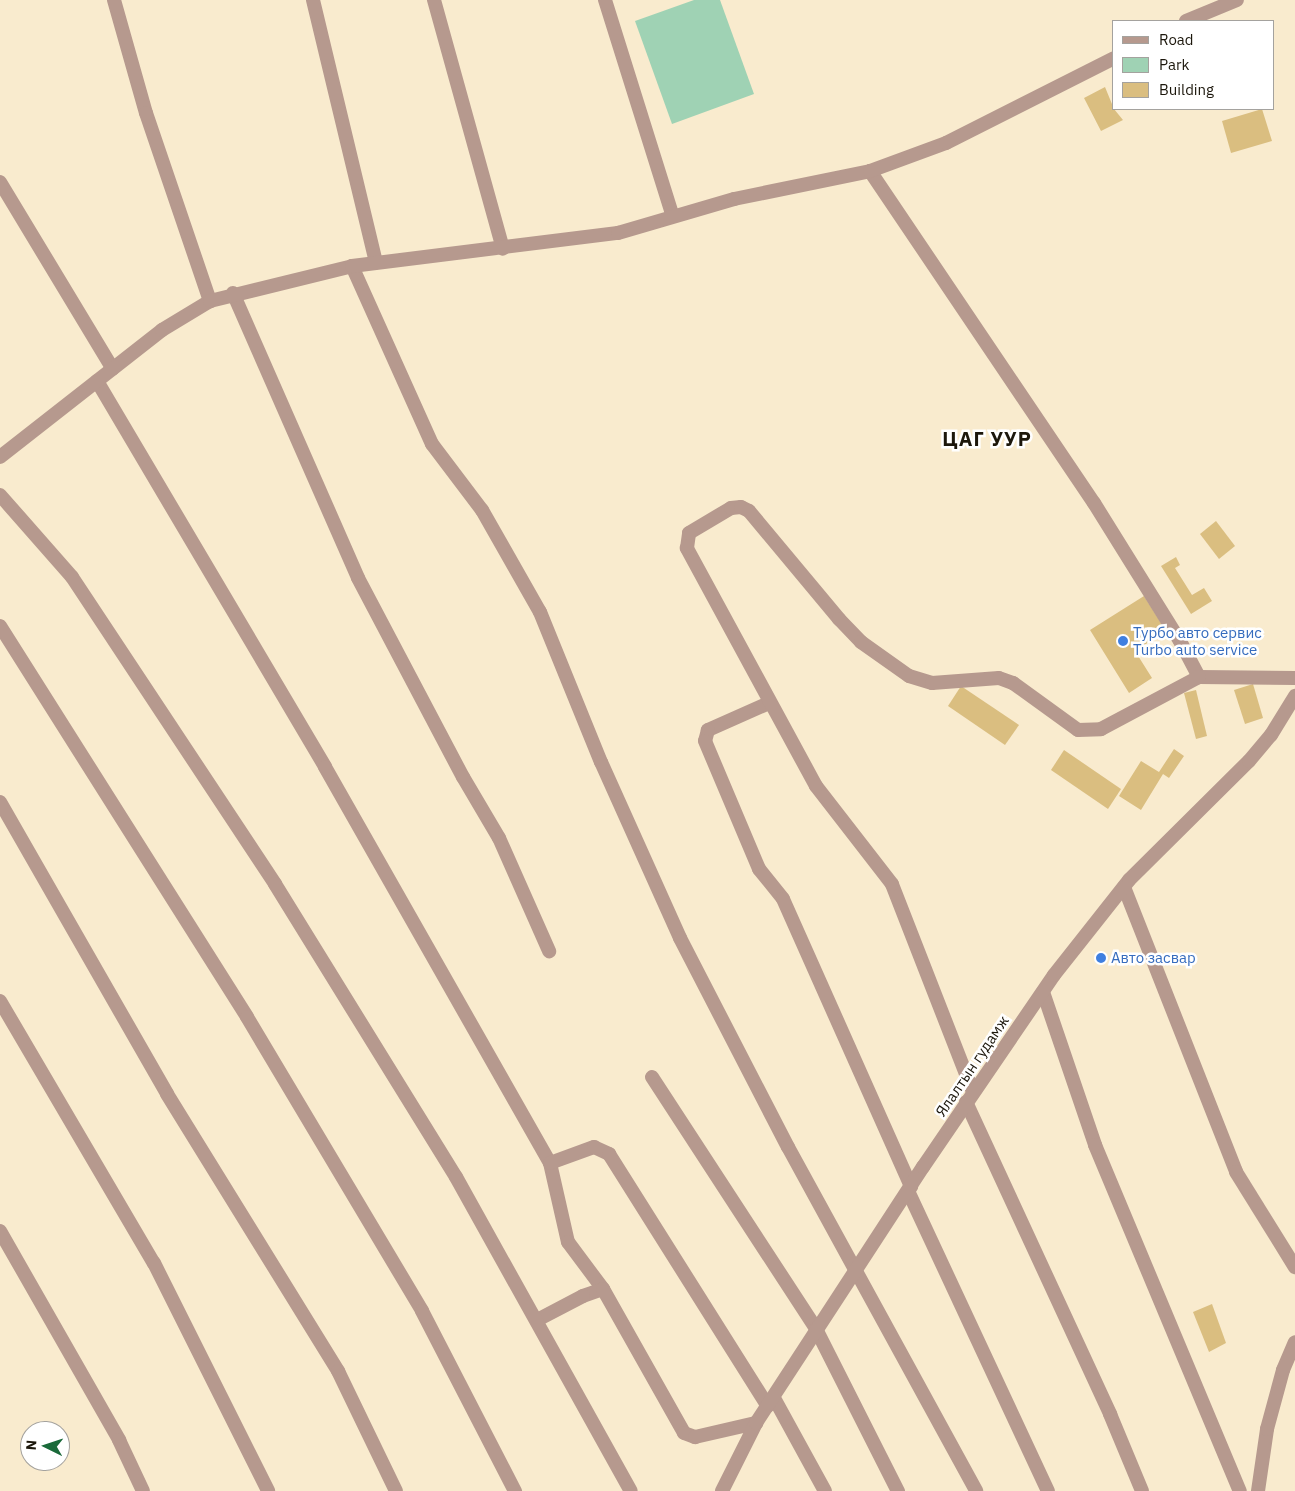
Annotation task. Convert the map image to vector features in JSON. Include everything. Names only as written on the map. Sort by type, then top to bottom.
[{"type":"street","points":[[114,0],[146,112],[210,301]]},
{"type":"street","points":[[313,0],[376,263]]},
{"type":"street","points":[[434,0],[503,249]]},
{"type":"street","points":[[605,0],[672,214]]},
{"type":"street","points":[[1188,20],[1237,0]]},
{"type":"street","points":[[0,457],[162,330],[210,301],[233,293],[352,266],[503,249],[618,233],[672,214],[870,171],[946,143],[1112,59]]},
{"type":"street","points":[[870,171],[1094,503],[1180,641],[1199,678]]},
{"type":"street","points":[[0,182],[113,369]]},
{"type":"street","points":[[352,266],[432,444],[482,510],[540,612],[601,762],[680,938],[788,1147],[976,1491]]},
{"type":"street","points":[[233,293],[358,578],[463,777],[499,838],[549,951]]},
{"type":"street","points":[[97,381],[326,767],[550,1163],[568,1242],[602,1289],[684,1433],[694,1437],[756,1423]]},
{"type":"street","points":[[0,495],[72,577],[275,884],[456,1177],[631,1491]]},
{"type":"street","points":[[1142,1491],[970,1097],[892,884],[816,786],[769,703],[687,548],[689,533],[731,508],[741,507],[749,511],[862,642],[920,681],[999,678],[1013,683],[1078,730],[1090,732],[1101,729],[1199,678],[1268,676],[1295,678]]},
{"type":"street","points":[[0,626],[282,1076],[422,1311],[516,1491]]},
{"type":"street","name":"Ялалтын гудамж","points":[[722,1491],[756,1423],[816,1329],[970,1097],[1043,992],[1124,887],[1249,761],[1271,735],[1295,696]]},
{"type":"street","points":[[769,703],[708,730],[705,741],[759,869],[783,898],[909,1189],[1048,1491]]},
{"type":"street","points":[[0,802],[168,1094],[338,1371],[396,1491]]},
{"type":"street","points":[[1124,887],[1236,1172],[1295,1267]]},
{"type":"street","points":[[1043,992],[1095,1145],[1240,1491]]},
{"type":"street","points":[[0,1002],[154,1263],[266,1490]]},
{"type":"street","points":[[652,1077],[816,1329],[898,1491]]},
{"type":"street","points":[[550,1163],[594,1147],[608,1154],[771,1402],[825,1491]]},
{"type":"street","points":[[0,1231],[119,1440],[143,1491]]},
{"type":"street","points":[[537,1320],[583,1296],[602,1289]]},
{"type":"street","points":[[1258,1491],[1267,1429],[1283,1370],[1295,1342]]},
{"type":"green space","points":[[694,0],[720,0],[754,94],[672,124],[635,21]]},
{"type":"building","points":[[1105,87],[1112,104],[1112,110],[1115,110],[1123,120],[1101,131],[1084,98]]},
{"type":"building","points":[[1262,110],[1272,141],[1231,153],[1222,121]]},
{"type":"building","points":[[1216,521],[1235,546],[1219,559],[1200,534]]},
{"type":"building","points":[[1176,557],[1180,565],[1175,568],[1192,595],[1204,588],[1212,601],[1191,614],[1161,566]]},
{"type":"building","name":"Турбо авто сервис Turbo auto service","points":[[1144,596],[1166,631],[1135,651],[1152,678],[1129,693],[1090,630]]},
{"type":"building","points":[[1253,684],[1263,718],[1245,724],[1234,690]]},
{"type":"building","points":[[961,686],[1019,725],[1005,745],[948,706]]},
{"type":"building","points":[[1196,690],[1207,736],[1196,739],[1184,693]]},
{"type":"building","points":[[1174,749],[1184,756],[1169,778],[1163,774],[1141,810],[1119,796],[1141,761],[1159,772]]},
{"type":"building","points":[[1064,750],[1121,789],[1108,809],[1051,770]]},
{"type":"building","points":[[1212,1304],[1226,1343],[1209,1352],[1193,1312]]},
{"type":"place","name":"Турбо авто сервис Turbo auto service","points":[[1123,641]]},
{"type":"place","name":"Авто засвар","points":[[1101,958]]},
{"type":"district","name":"ЦАГ УУР","points":[[987,438]]}]
